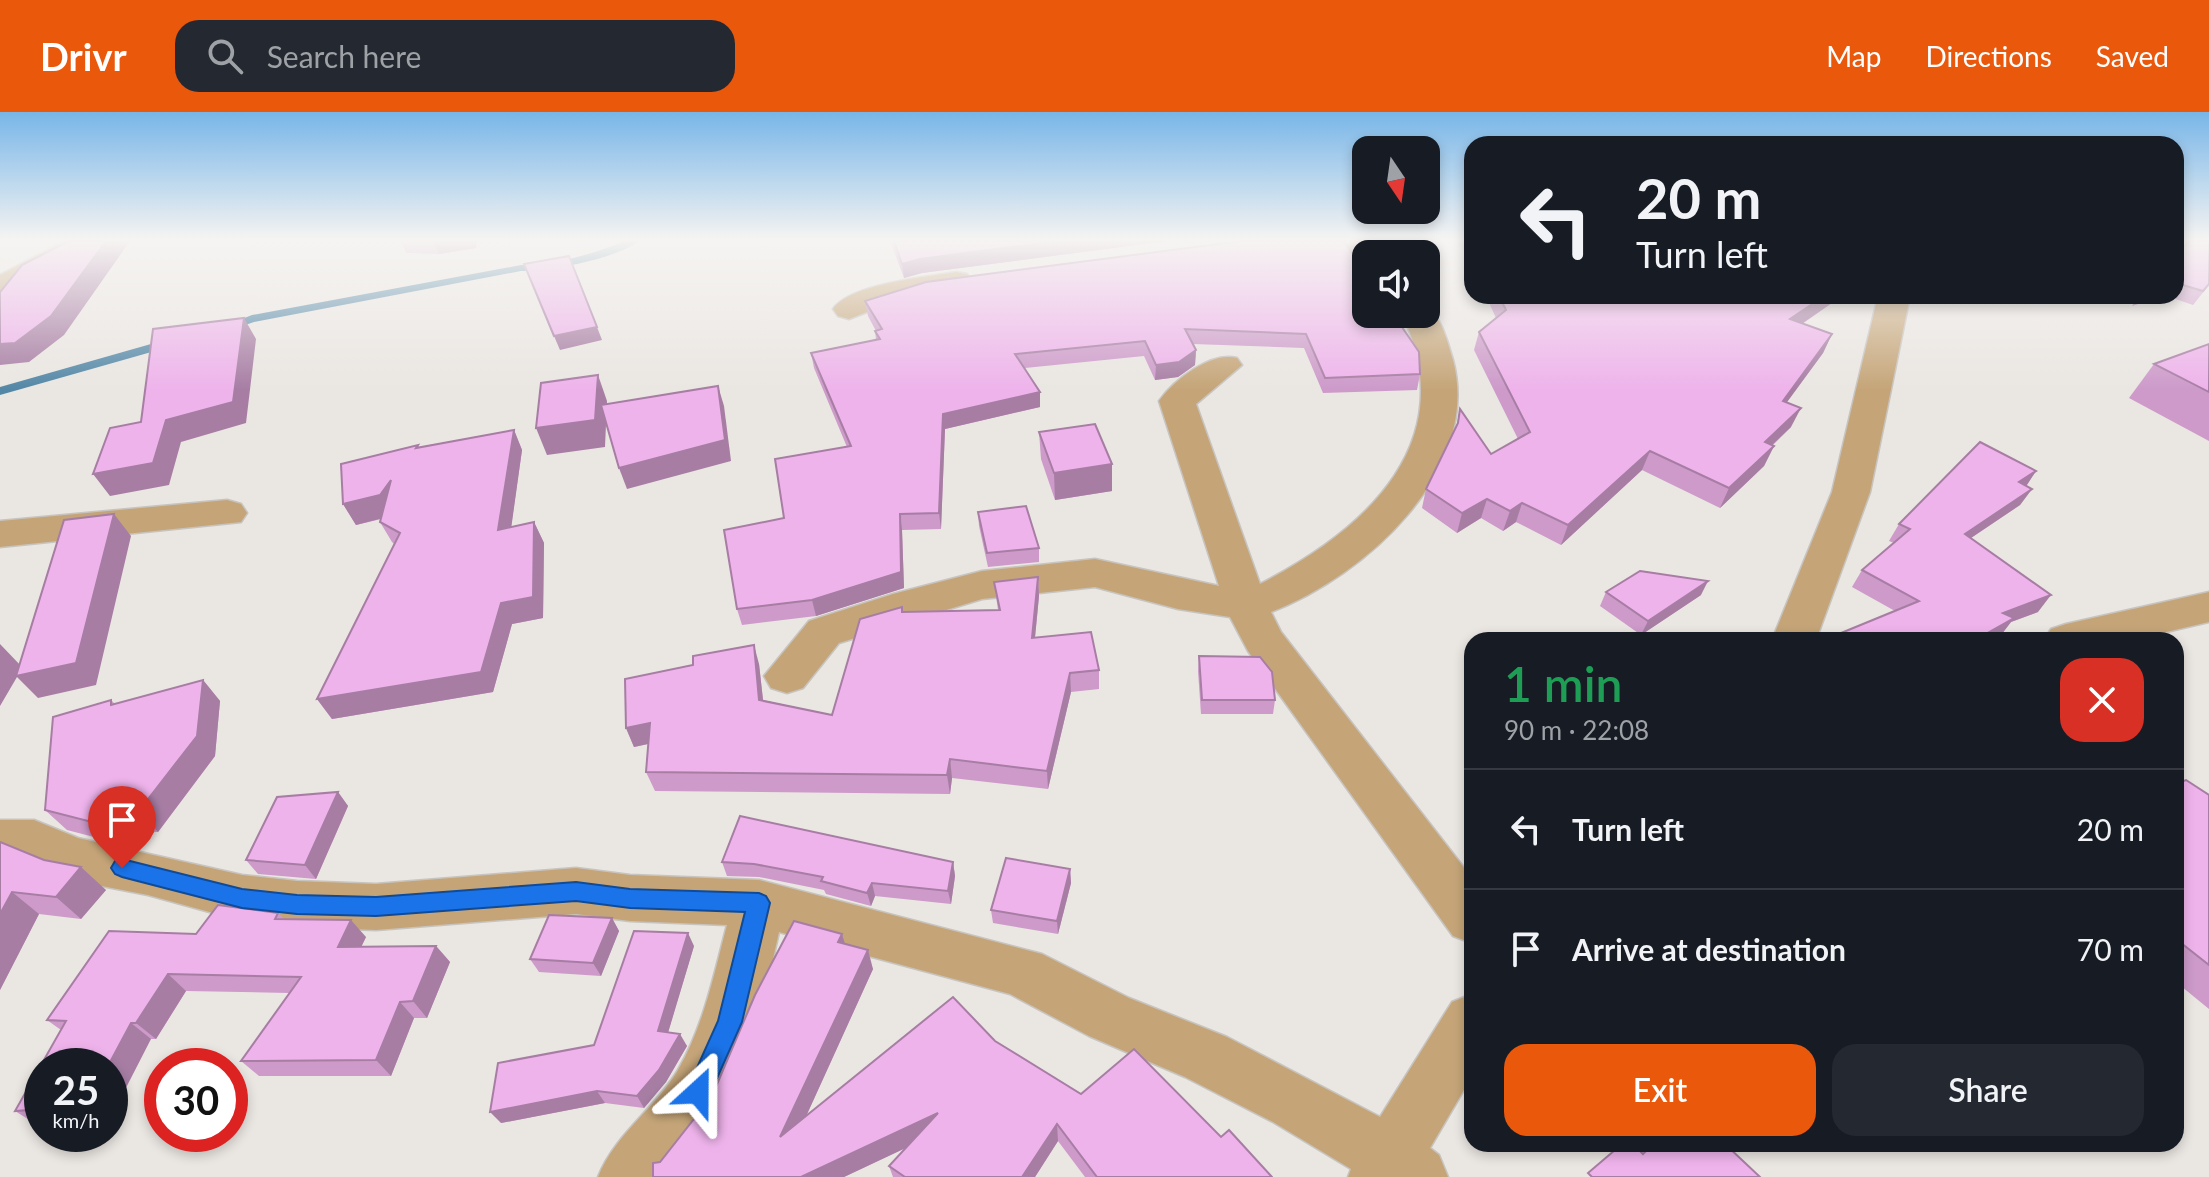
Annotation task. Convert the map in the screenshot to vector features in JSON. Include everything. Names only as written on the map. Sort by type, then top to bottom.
[{"type":"street","points":[[849,309],[905,291]]},
{"type":"street","points":[[1797,632],[1851,492],[1892,304]]},
{"type":"street","points":[[787,676],[824,632],[908,604],[982,585],[1095,573],[1178,594],[1246,605],[1275,597],[1302,583],[1354,543],[1397,498],[1422,461],[1437,427],[1441,394],[1437,355],[1424,328]]},
{"type":"street","points":[[1225,365],[1177,401],[1246,605],[1263,640],[1464,908]]},
{"type":"street","points":[[0,534],[227,513]]},
{"type":"street","points":[[2101,632],[2209,607]]},
{"type":"street","points":[[0,841],[34,841],[71,858],[148,873],[242,898],[297,904],[376,907],[576,891],[630,898],[759,903],[1022,972],[1109,1017],[1206,1057],[1269,1088],[1396,1171],[1464,1037]]},
{"type":"street","points":[[629,1177],[698,1092],[730,1022],[759,903]]},
{"type":"building","points":[[70,291],[51,316],[15,343],[0,344],[0,292]]},
{"type":"building","points":[[535,291],[583,291],[597,327],[554,336]]},
{"type":"building","points":[[898,291],[1352,291],[1352,328],[1403,328],[1419,352],[1420,374],[1325,378],[1306,334],[1185,329],[1196,350],[1179,362],[1156,365],[1145,341],[1015,354],[1040,392],[943,414],[939,513],[900,514],[901,572],[812,600],[737,609],[724,530],[784,518],[775,459],[851,446],[811,353],[880,339],[875,331],[882,329],[865,301]]},
{"type":"building","points":[[1503,304],[1812,304],[1790,319],[1832,334],[1783,401],[1801,408],[1765,442],[1774,446],[1729,488],[1650,451],[1568,525],[1522,503],[1510,511],[1487,499],[1462,513],[1426,489],[1458,423],[1460,409],[1491,454],[1530,432],[1479,332],[1506,310]]},
{"type":"building","points":[[244,318],[233,402],[166,420],[153,463],[93,474],[110,428],[141,422],[153,329]]},
{"type":"building","points":[[2209,344],[2209,392],[2154,364]]},
{"type":"building","points":[[598,375],[595,420],[536,428],[541,383]]},
{"type":"building","points":[[718,386],[725,440],[619,468],[601,405]]},
{"type":"building","points":[[1095,424],[1112,464],[1054,473],[1039,432]]},
{"type":"building","points":[[514,430],[498,530],[534,522],[533,597],[501,603],[481,672],[317,699],[400,533],[380,522],[391,480],[380,495],[343,504],[341,464],[418,445],[416,448]]},
{"type":"building","points":[[1980,442],[2036,471],[2019,482],[2032,489],[1965,534],[2051,595],[2003,613],[2014,618],[1989,632],[1843,632],[1919,601],[1862,570],[1910,529],[1899,524]]},
{"type":"building","points":[[1026,506],[1039,548],[987,553],[978,512]]},
{"type":"building","points":[[114,514],[76,663],[16,676],[64,520]]},
{"type":"building","points":[[1640,571],[1708,581],[1648,621],[1606,592]]},
{"type":"building","points":[[1038,577],[1032,638],[1091,632],[1099,670],[1070,673],[1047,771],[950,759],[947,775],[646,772],[650,723],[626,728],[625,679],[693,665],[693,656],[754,645],[759,700],[832,715],[860,619],[902,607],[902,612],[1000,610],[994,582]]},
{"type":"building","points":[[1199,656],[1260,657],[1272,672],[1275,700],[1202,700]]},
{"type":"building","points":[[203,680],[197,736],[138,812],[134,812],[119,829],[45,810],[53,717],[111,700],[111,705]]},
{"type":"building","points":[[2184,781],[2209,795],[2209,965],[2184,945]]},
{"type":"building","points":[[338,792],[305,865],[246,860],[277,797]]},
{"type":"building","points":[[740,816],[953,862],[948,891],[872,883],[867,893],[821,881],[823,877],[754,864],[722,862]]},
{"type":"building","points":[[0,842],[44,860],[81,867],[56,897],[12,892],[0,914]]},
{"type":"building","points":[[1006,858],[1070,869],[1057,921],[991,910]]},
{"type":"building","points":[[218,905],[278,913],[275,919],[351,920],[338,947],[436,946],[413,1001],[400,1002],[376,1060],[248,1061],[248,1051],[301,977],[168,974],[136,1023],[131,1023],[118,1048],[51,1048],[66,1021],[47,1020],[109,931],[196,934]]},
{"type":"building","points":[[549,915],[612,918],[593,963],[530,959]]},
{"type":"building","points":[[794,921],[842,934],[838,942],[868,950],[780,1137],[953,997],[995,1041],[1081,1094],[1134,1049],[1221,1137],[1229,1130],[1272,1177],[1097,1177],[1057,1124],[1022,1177],[905,1177],[889,1166],[938,1113],[801,1177],[653,1177],[653,1163],[660,1162],[712,1096],[755,995]]},
{"type":"building","points":[[634,931],[688,933],[658,1031],[680,1034],[659,1070],[637,1096],[597,1091],[490,1112],[498,1063],[594,1045]]},
{"type":"building","points":[[24,1095],[24,1110],[15,1111]]},
{"type":"building","points":[[1613,1152],[1733,1152],[1760,1177],[1592,1177],[1588,1173]]},
{"type":"waterway","points":[[225,328],[252,319],[401,291]]},
{"type":"waterway","points":[[0,391],[172,342]]},
{"type":"route","points":[[122,868],[242,898],[297,904],[376,907],[576,891],[630,898],[759,903],[730,1022],[698,1092]]}]
